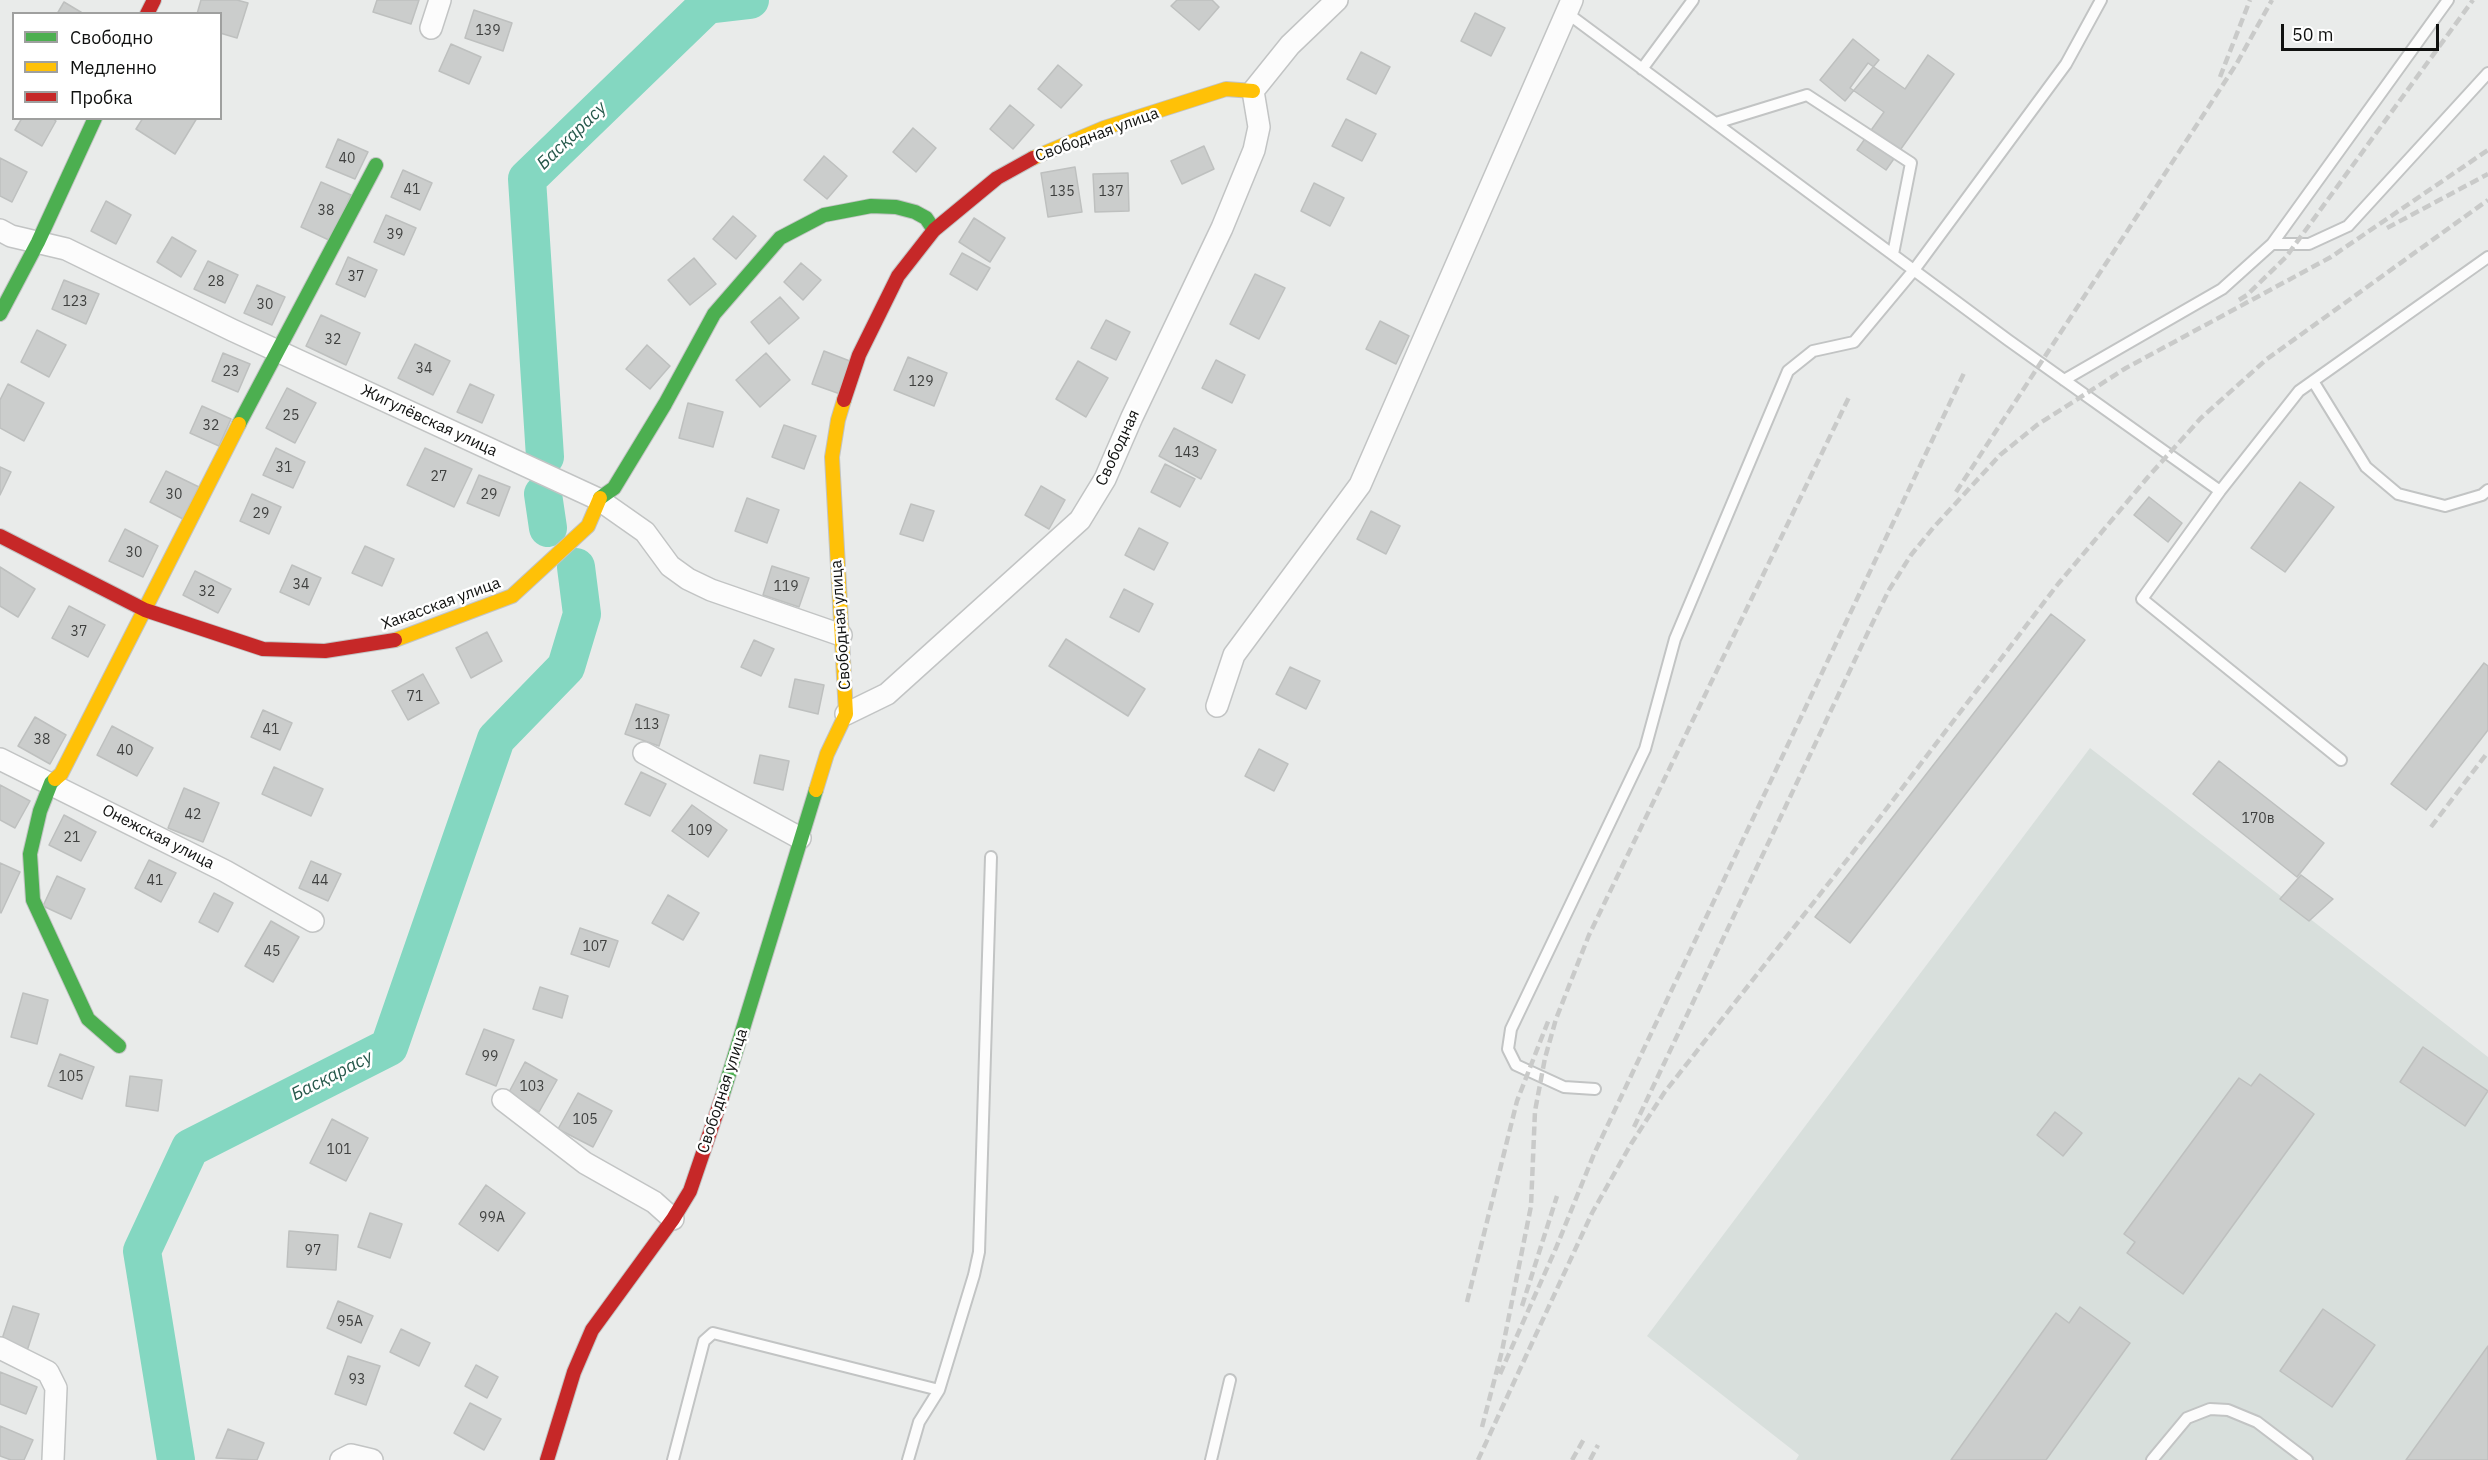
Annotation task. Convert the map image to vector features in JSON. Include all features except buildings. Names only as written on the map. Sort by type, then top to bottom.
[{"type":"street","points":[[431,28],[440,0]]},
{"type":"street","points":[[1253,91],[1290,45],[1337,0]]},
{"type":"street","points":[[1217,706],[1234,655],[1360,485],[1569,6]]},
{"type":"street","name":"Свободная улица","points":[[547,1460],[574,1372],[592,1330],[673,1219],[690,1191],[718,1108],[827,754],[846,714],[832,457],[838,420],[859,355],[898,276],[934,230],[997,178],[1042,153],[1104,128],[1226,89],[1253,91]]},
{"type":"street","name":"Свободная","points":[[846,714],[887,694],[1080,520],[1106,479],[1132,417],[1222,228],[1254,150],[1259,127],[1253,91]]},
{"type":"street","points":[[0,314],[38,242],[94,120]]},
{"type":"street","points":[[119,1046],[88,1019],[33,900],[30,854],[39,811],[51,783],[61,774],[277,349],[376,165]]},
{"type":"street","name":"Хакасская улица","points":[[0,536],[144,609],[263,649],[325,651],[391,642],[512,596],[588,526],[598,500],[614,488],[665,404],[714,314],[780,238],[824,215],[871,206],[896,207],[915,212],[926,218],[934,230]]},
{"type":"street","name":"Жигулёвская улица","points":[[0,230],[11,236],[66,249],[232,330],[598,500],[645,532],[670,566],[688,579],[732,598],[841,635]]},
{"type":"street","points":[[644,753],[800,838]]},
{"type":"street","name":"Онежская улица","points":[[0,759],[225,871],[313,921]]},
{"type":"street","points":[[503,1100],[585,1163],[654,1202],[673,1219]]},
{"type":"street","points":[[0,1348],[48,1372],[56,1388],[53,1460]]},
{"type":"street","points":[[341,1460],[351,1455],[372,1460]]},
{"type":"lane","points":[[1642,69],[1693,0]]},
{"type":"lane","points":[[1595,1089],[1564,1087],[1516,1065],[1508,1049],[1511,1029],[1645,749],[1675,639],[1788,371],[1813,351],[1854,342],[1914,270],[2066,64],[2101,0]]},
{"type":"lane","points":[[2064,380],[2222,289],[2272,244],[2448,0]]},
{"type":"lane","points":[[1569,6],[1642,69],[2064,380],[2220,491]]},
{"type":"lane","points":[[2272,244],[2309,244],[2348,226],[2488,73]]},
{"type":"lane","points":[[1716,123],[1807,95],[1911,163],[1893,254]]},
{"type":"lane","points":[[2341,760],[2142,599],[2220,491],[2299,392],[2488,257]]},
{"type":"lane","points":[[2313,381],[2366,467],[2398,494],[2445,506],[2482,495],[2488,490]]},
{"type":"lane","points":[[908,1460],[919,1422],[939,1390],[979,1252],[991,857]]},
{"type":"lane","points":[[673,1460],[704,1341],[712,1333],[939,1390]]},
{"type":"lane","points":[[1211,1460],[1230,1380]]},
{"type":"lane","points":[[2152,1460],[2187,1418],[2210,1409],[2228,1410],[2257,1422],[2307,1460]]},
{"type":"shaded area","points":[[2090,748],[2488,1057],[2488,1460],[1796,1460],[1799,1455],[1647,1336]]},
{"type":"waterway","name":"Басқарасу","points":[[545,457],[527,179],[707,5],[750,0]]},
{"type":"waterway","name":"Басқарасу","points":[[543,494],[548,528]]},
{"type":"waterway","name":"Басқарасу","points":[[176,1460],[142,1251],[190,1148],[389,1047],[496,739],[566,667],[582,614],[576,567]]},
{"type":"railway","points":[[2220,77],[2250,0]]},
{"type":"railway","points":[[1956,492],[2237,63],[2272,0]]},
{"type":"railway","points":[[2239,300],[2286,257],[2473,0]]},
{"type":"railway","points":[[1634,1127],[1870,628],[1889,590],[1911,555],[1933,528],[2000,455],[2037,425],[2126,368],[2331,257],[2488,150]]},
{"type":"railway","points":[[2387,228],[2488,174]]},
{"type":"railway","points":[[1478,1460],[1592,1213],[1631,1144],[1664,1093],[1861,842],[2058,584],[2201,418],[2267,359],[2488,200]]},
{"type":"railway","points":[[1500,1374],[1556,1248],[1594,1154],[1965,371]]},
{"type":"railway","points":[[1482,1427],[1502,1351],[1531,1206],[1535,1111],[1545,1058],[1556,1019],[1589,935],[1850,395]]},
{"type":"railway","points":[[2431,827],[2488,752]]},
{"type":"railway","points":[[1467,1302],[1517,1101],[1549,1019]]},
{"type":"railway","points":[[1522,1306],[1557,1196]]},
{"type":"railway","points":[[1572,1460],[1584,1439]]},
{"type":"railway","points":[[1590,1460],[1598,1445]]},
{"type":"traffic: fast","points":[[0,314],[38,242],[94,120]]},
{"type":"traffic: fast","points":[[239,424],[376,165]]},
{"type":"traffic: fast","points":[[600,498],[614,488],[665,404],[714,314],[780,238],[824,215],[871,206],[896,207],[915,212],[926,218],[934,230]]},
{"type":"traffic: fast","points":[[55,779],[51,783],[40,811],[30,854],[33,900],[88,1019],[119,1046]]},
{"type":"traffic: fast","points":[[722,1097],[816,790]]},
{"type":"traffic: slow","points":[[1033,158],[1104,128],[1226,89],[1253,91]]},
{"type":"traffic: slow","points":[[816,790],[827,754],[846,714],[832,457],[844,400]]},
{"type":"traffic: slow","points":[[55,779],[61,774],[239,424]]},
{"type":"traffic: slow","points":[[395,640],[512,596],[588,526],[600,498]]},
{"type":"traffic: jam","points":[[148,12],[154,0]]},
{"type":"traffic: jam","points":[[844,400],[859,355],[898,276],[934,230],[997,178],[1033,158]]},
{"type":"traffic: jam","points":[[0,536],[145,610],[263,649],[325,651],[395,640]]},
{"type":"traffic: jam","points":[[547,1460],[574,1372],[592,1330],[673,1219],[690,1191],[722,1097]]}]
